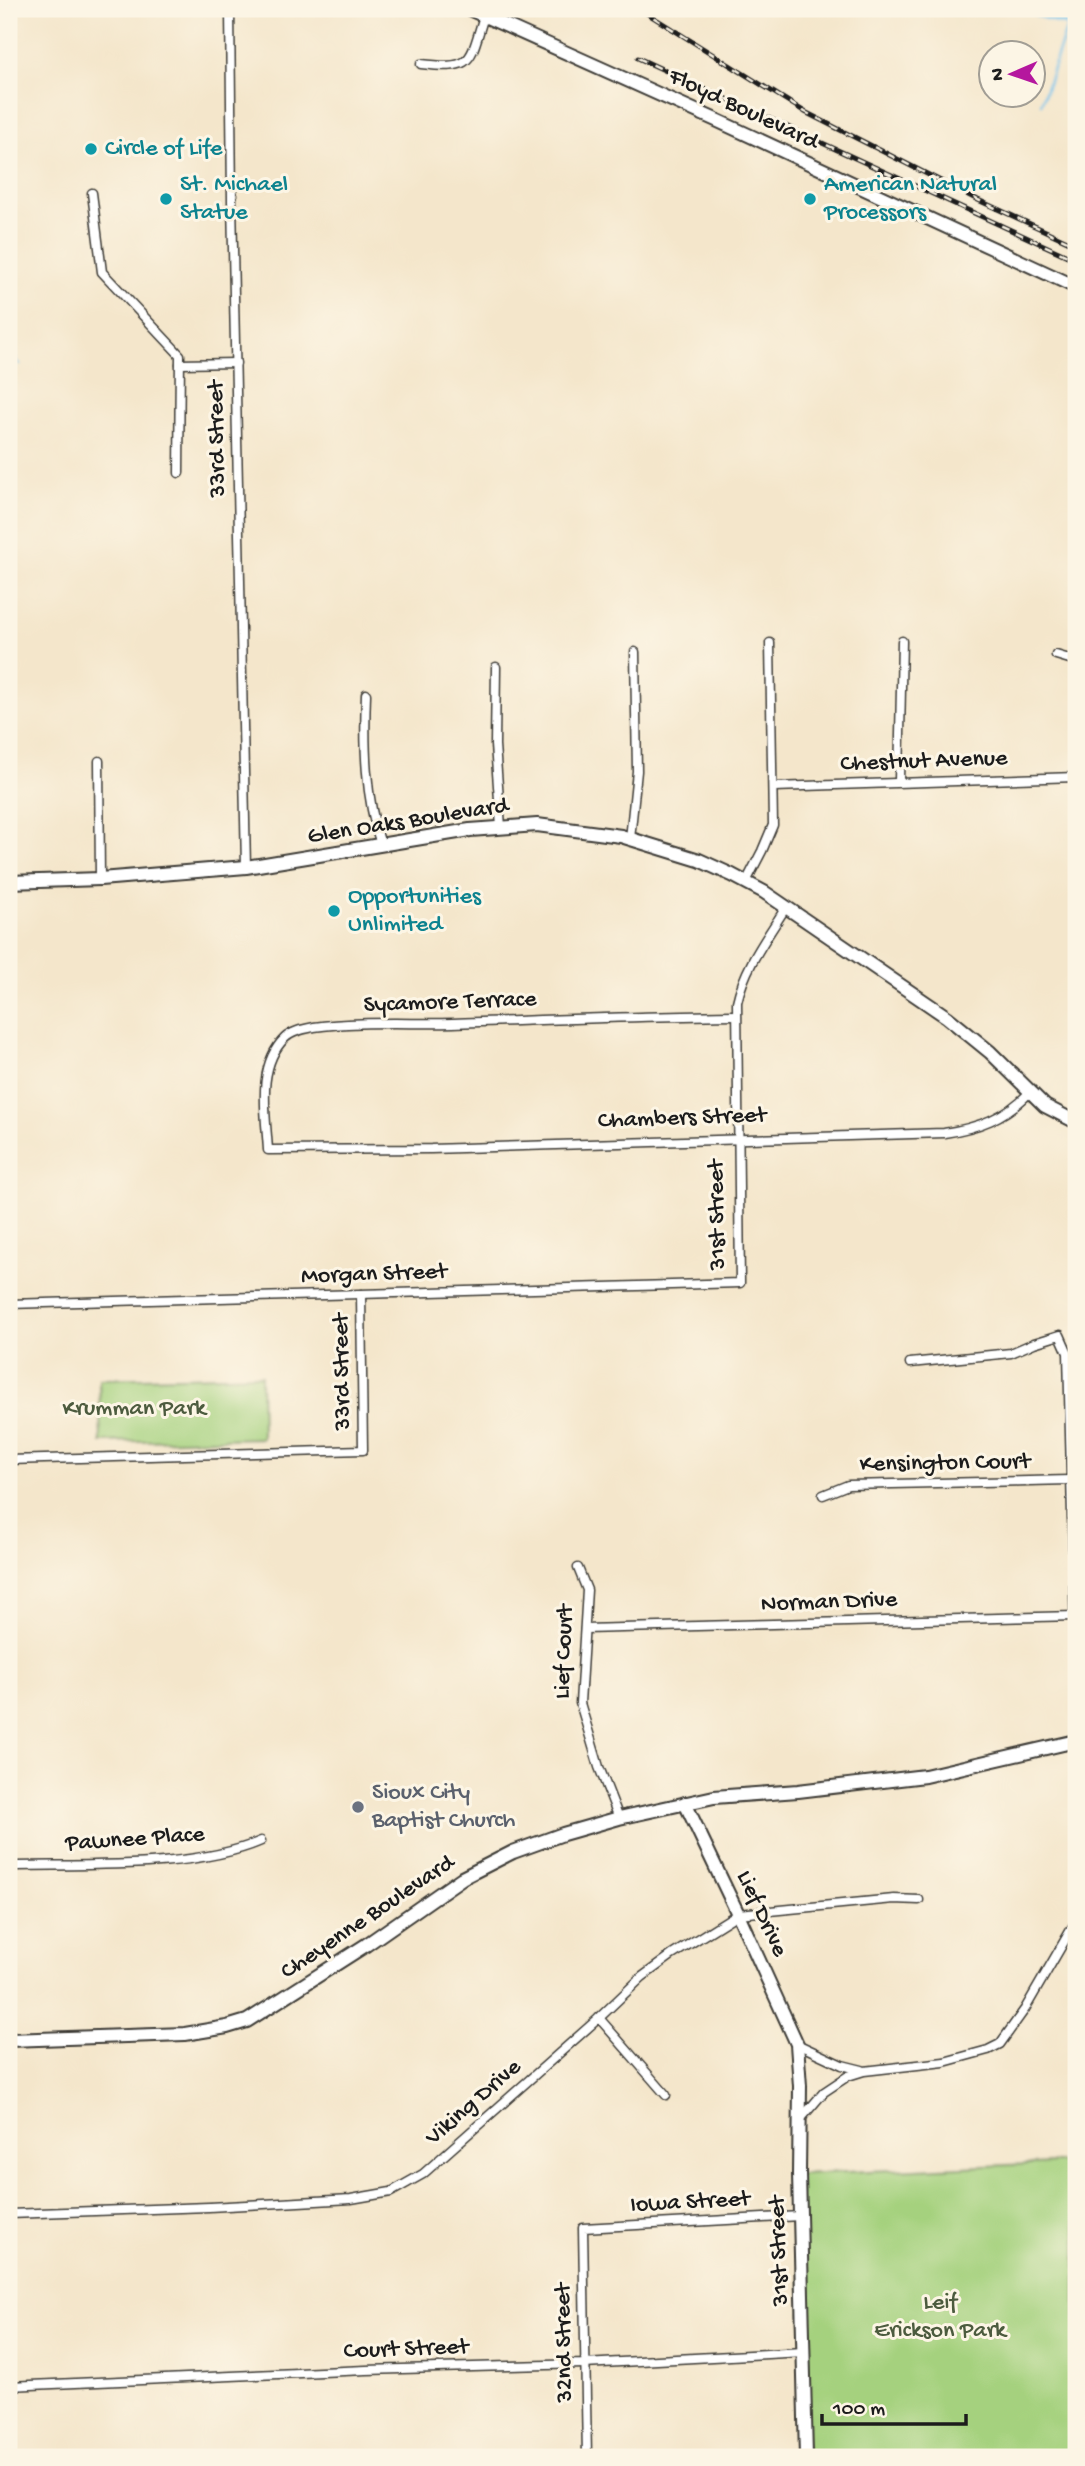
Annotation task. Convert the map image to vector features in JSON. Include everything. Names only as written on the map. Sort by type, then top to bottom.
[{"type":"main road","name":"Floyd Boulevard","points":[[469,9],[1076,287]]},
{"type":"main road","name":"Glen Oaks Boulevard","points":[[9,882],[100,879],[246,867],[502,827],[537,825],[594,831],[699,860],[746,882],[947,1017],[990,1052],[1029,1093]]},
{"type":"main road","points":[[1029,1093],[1059,1115],[1076,1122]]},
{"type":"main road","name":"Cheyenne Boulevard","points":[[9,2040],[186,2034],[247,2021],[366,1945],[463,1878],[513,1852],[619,1818],[714,1797],[798,1791],[925,1776],[1076,1741]]},
{"type":"main road","name":"Lief Drive","points":[[685,1802],[797,2043]]},
{"type":"main road","name":"31st Street","points":[[797,2043],[806,2457]]},
{"type":"street","name":"33rd Street","points":[[230,9],[246,867]]},
{"type":"street","points":[[421,64],[450,67],[466,63],[471,56],[484,16]]},
{"type":"street","points":[[92,192],[102,272],[180,355],[179,473]]},
{"type":"street","points":[[180,364],[236,363]]},
{"type":"street","points":[[899,781],[902,641]]},
{"type":"street","points":[[746,882],[773,825],[770,643]]},
{"type":"street","points":[[630,839],[637,771],[635,652]]},
{"type":"street","points":[[1056,655],[1076,661]]},
{"type":"street","points":[[496,667],[495,745],[502,827]]},
{"type":"street","points":[[366,694],[364,740],[369,787],[382,845]]},
{"type":"street","points":[[99,761],[100,879]]},
{"type":"street","name":"Chestnut Avenue","points":[[774,787],[1076,777]]},
{"type":"street","name":"31st Street","points":[[740,1283],[736,1015],[741,981],[786,907]]},
{"type":"street","name":"Sycamore Terrace","points":[[268,1150],[268,1064],[286,1037],[298,1031],[334,1026],[736,1015]]},
{"type":"street","name":"Chambers Street","points":[[268,1150],[430,1149],[957,1131],[997,1119],[1029,1093]]},
{"type":"street","name":"Morgan Street","points":[[9,1304],[740,1283]]},
{"type":"street","name":"33rd Street","points":[[9,1460],[363,1450],[361,1294]]},
{"type":"street","points":[[910,1363],[1012,1353],[1060,1335],[1068,1353],[1076,1679]]},
{"type":"street","name":"Kensington Court","points":[[823,1494],[848,1485],[1070,1479]]},
{"type":"street","name":"Lief Court","points":[[578,1568],[587,1590],[580,1703],[598,1767],[619,1818]]},
{"type":"street","name":"Norman Drive","points":[[585,1629],[1075,1616]]},
{"type":"street","name":"Pawnee Place","points":[[9,1866],[165,1861],[241,1850],[261,1841]]},
{"type":"street","name":"Viking Drive","points":[[9,2214],[214,2207],[351,2199],[391,2192],[423,2174],[659,1964],[738,1914],[894,1899],[919,1900]]},
{"type":"street","points":[[799,2121],[824,2092],[848,2076],[864,2071],[944,2062],[988,2050],[1000,2043],[1025,2009],[1076,1921]]},
{"type":"street","points":[[599,2018],[666,2095]]},
{"type":"street","points":[[797,2043],[842,2065],[864,2071]]},
{"type":"street","name":"Iowa Street","points":[[583,2228],[800,2216]]},
{"type":"street","name":"32nd Street","points":[[583,2228],[587,2457]]},
{"type":"street","name":"Court Street","points":[[9,2386],[366,2370],[584,2364],[804,2352]]},
{"type":"green space","name":"Krumman Park","points":[[261,1375],[262,1438],[101,1442],[99,1379]]},
{"type":"green space","name":"Leif Erickson Park","points":[[1076,2162],[1076,2457],[806,2457],[799,2174]]},
{"type":"waterway","points":[[1040,9],[1076,20]]},
{"type":"waterway","points":[[1046,89],[1070,18]]},
{"type":"waterway","points":[[9,338],[16,362],[20,364]]},
{"type":"railway","points":[[640,9],[805,112],[978,200],[1076,245]]},
{"type":"railway","points":[[638,58],[1076,260]]},
{"type":"place","name":"Circle of Life","points":[[91,149]]},
{"type":"place","name":"St. Michael Statue","points":[[166,199]]},
{"type":"place","name":"American Natural Processors","points":[[810,199]]},
{"type":"place","name":"Opportunities Unlimited","points":[[334,911]]},
{"type":"place","name":"Sioux City Baptist Church","points":[[358,1807]]}]
